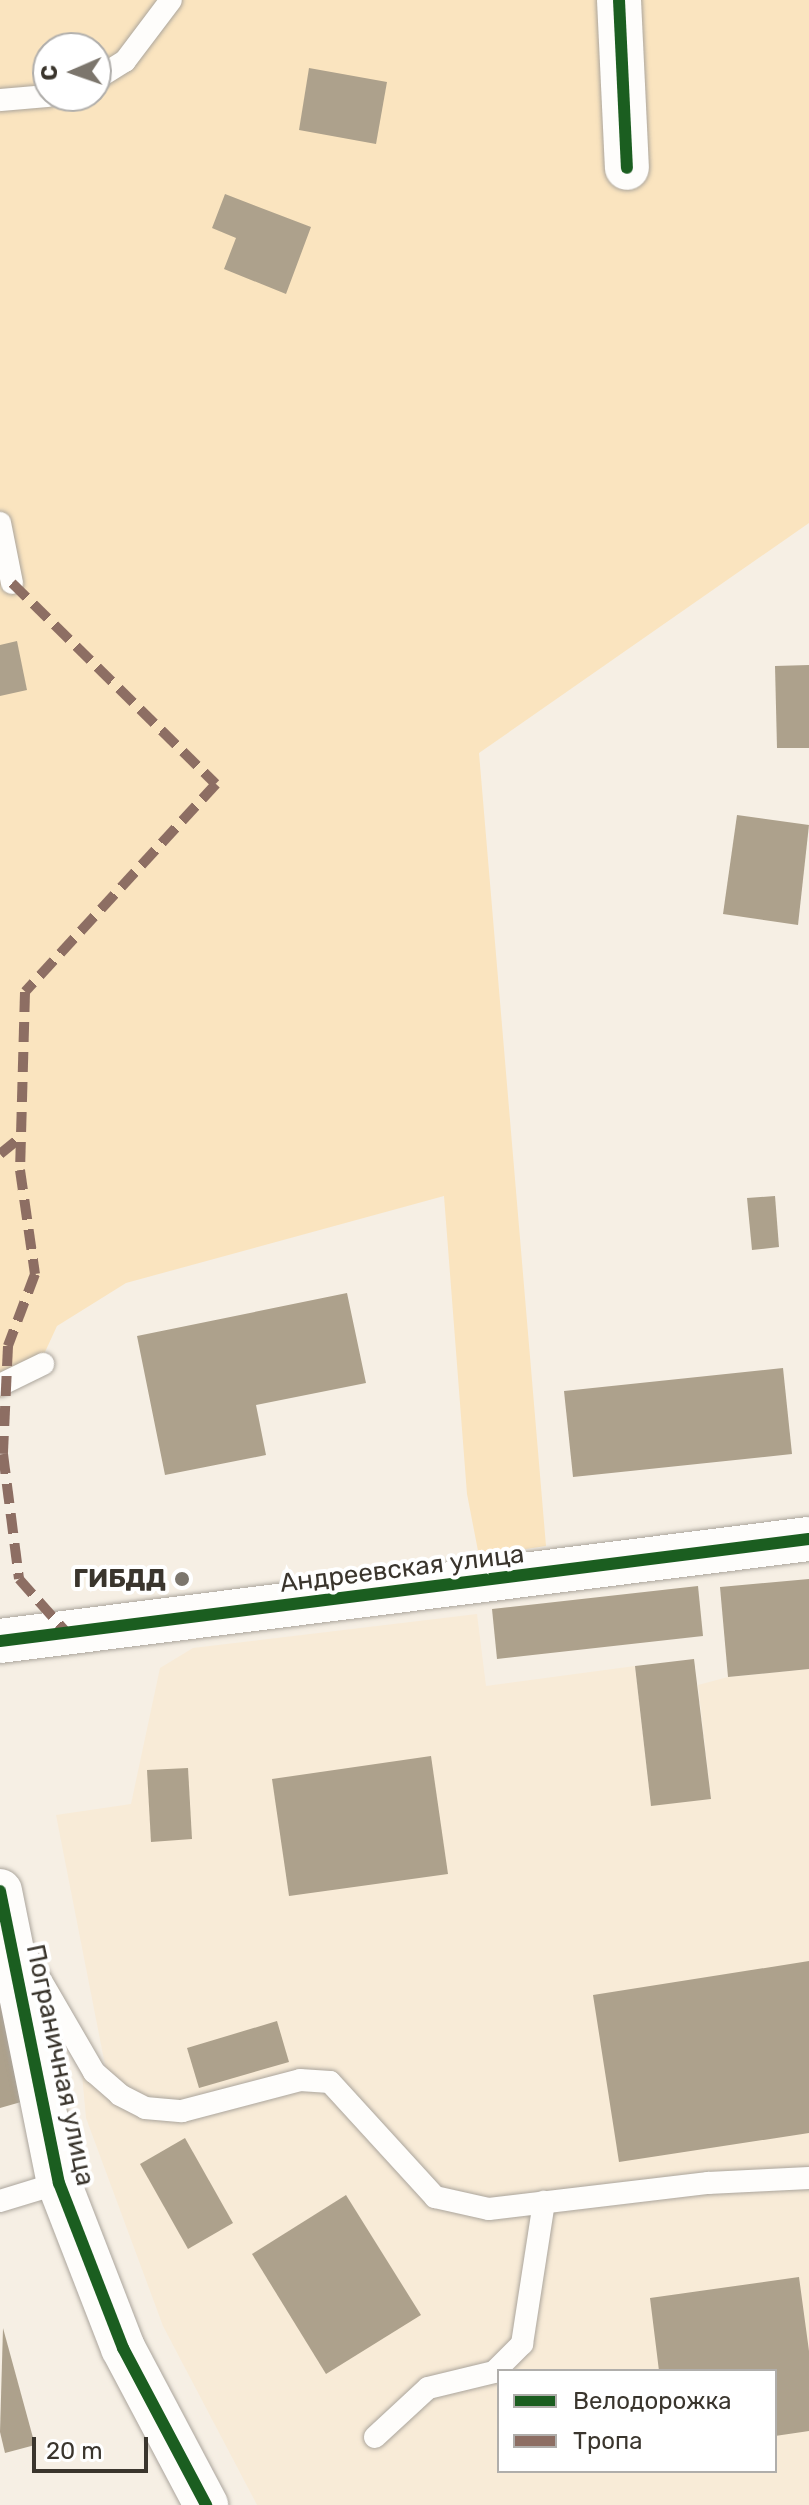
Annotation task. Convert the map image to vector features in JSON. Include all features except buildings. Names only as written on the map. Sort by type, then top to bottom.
[{"type":"street","points":[[619,0],[627,168]]},
{"type":"street","name":"Андреевская улица","points":[[0,1641],[809,1539]]},
{"type":"street","name":"Пограничная улица","points":[[4,1908],[59,2183],[123,2348],[206,2505]]},
{"type":"lane","points":[[112,69],[125,61],[171,0]]},
{"type":"lane","points":[[0,100],[32,97]]},
{"type":"lane","points":[[0,523],[12,583]]},
{"type":"lane","points":[[0,1385],[43,1364]]},
{"type":"lane","points":[[4,1908],[94,2072],[145,2108],[182,2111],[300,2080],[330,2082],[435,2197],[489,2209],[809,2178]]},
{"type":"lane","points":[[0,2201],[59,2183]]},
{"type":"lane","points":[[375,2437],[428,2388],[494,2372],[522,2344],[544,2202]]},
{"type":"shaded area","points":[[0,0],[809,0],[809,523],[479,753],[546,1546],[479,1556],[467,1494],[444,1196],[126,1283],[57,1326],[33,1378],[0,1398]]},
{"type":"shaded area","points":[[477,1614],[486,1686],[635,1666],[651,1805],[711,1799],[698,1685],[728,1677],[809,1669],[809,2505],[257,2505],[163,2326],[86,2118],[82,2074],[106,2070],[56,1815],[131,1804],[160,1668],[193,1648]]},
{"type":"marked path","points":[[12,583],[216,784],[25,992],[20,1170],[35,1274],[8,1346],[3,1454],[19,1579],[67,1633]]},
{"type":"marked path","points":[[0,1154],[21,1137]]},
{"type":"cycle path","points":[[619,0],[627,168]]},
{"type":"cycle path","points":[[0,1641],[809,1539]]},
{"type":"cycle path","points":[[0,1891],[59,2183],[123,2348],[206,2505]]},
{"type":"place","name":"ГИБДД","points":[[182,1579]]}]
